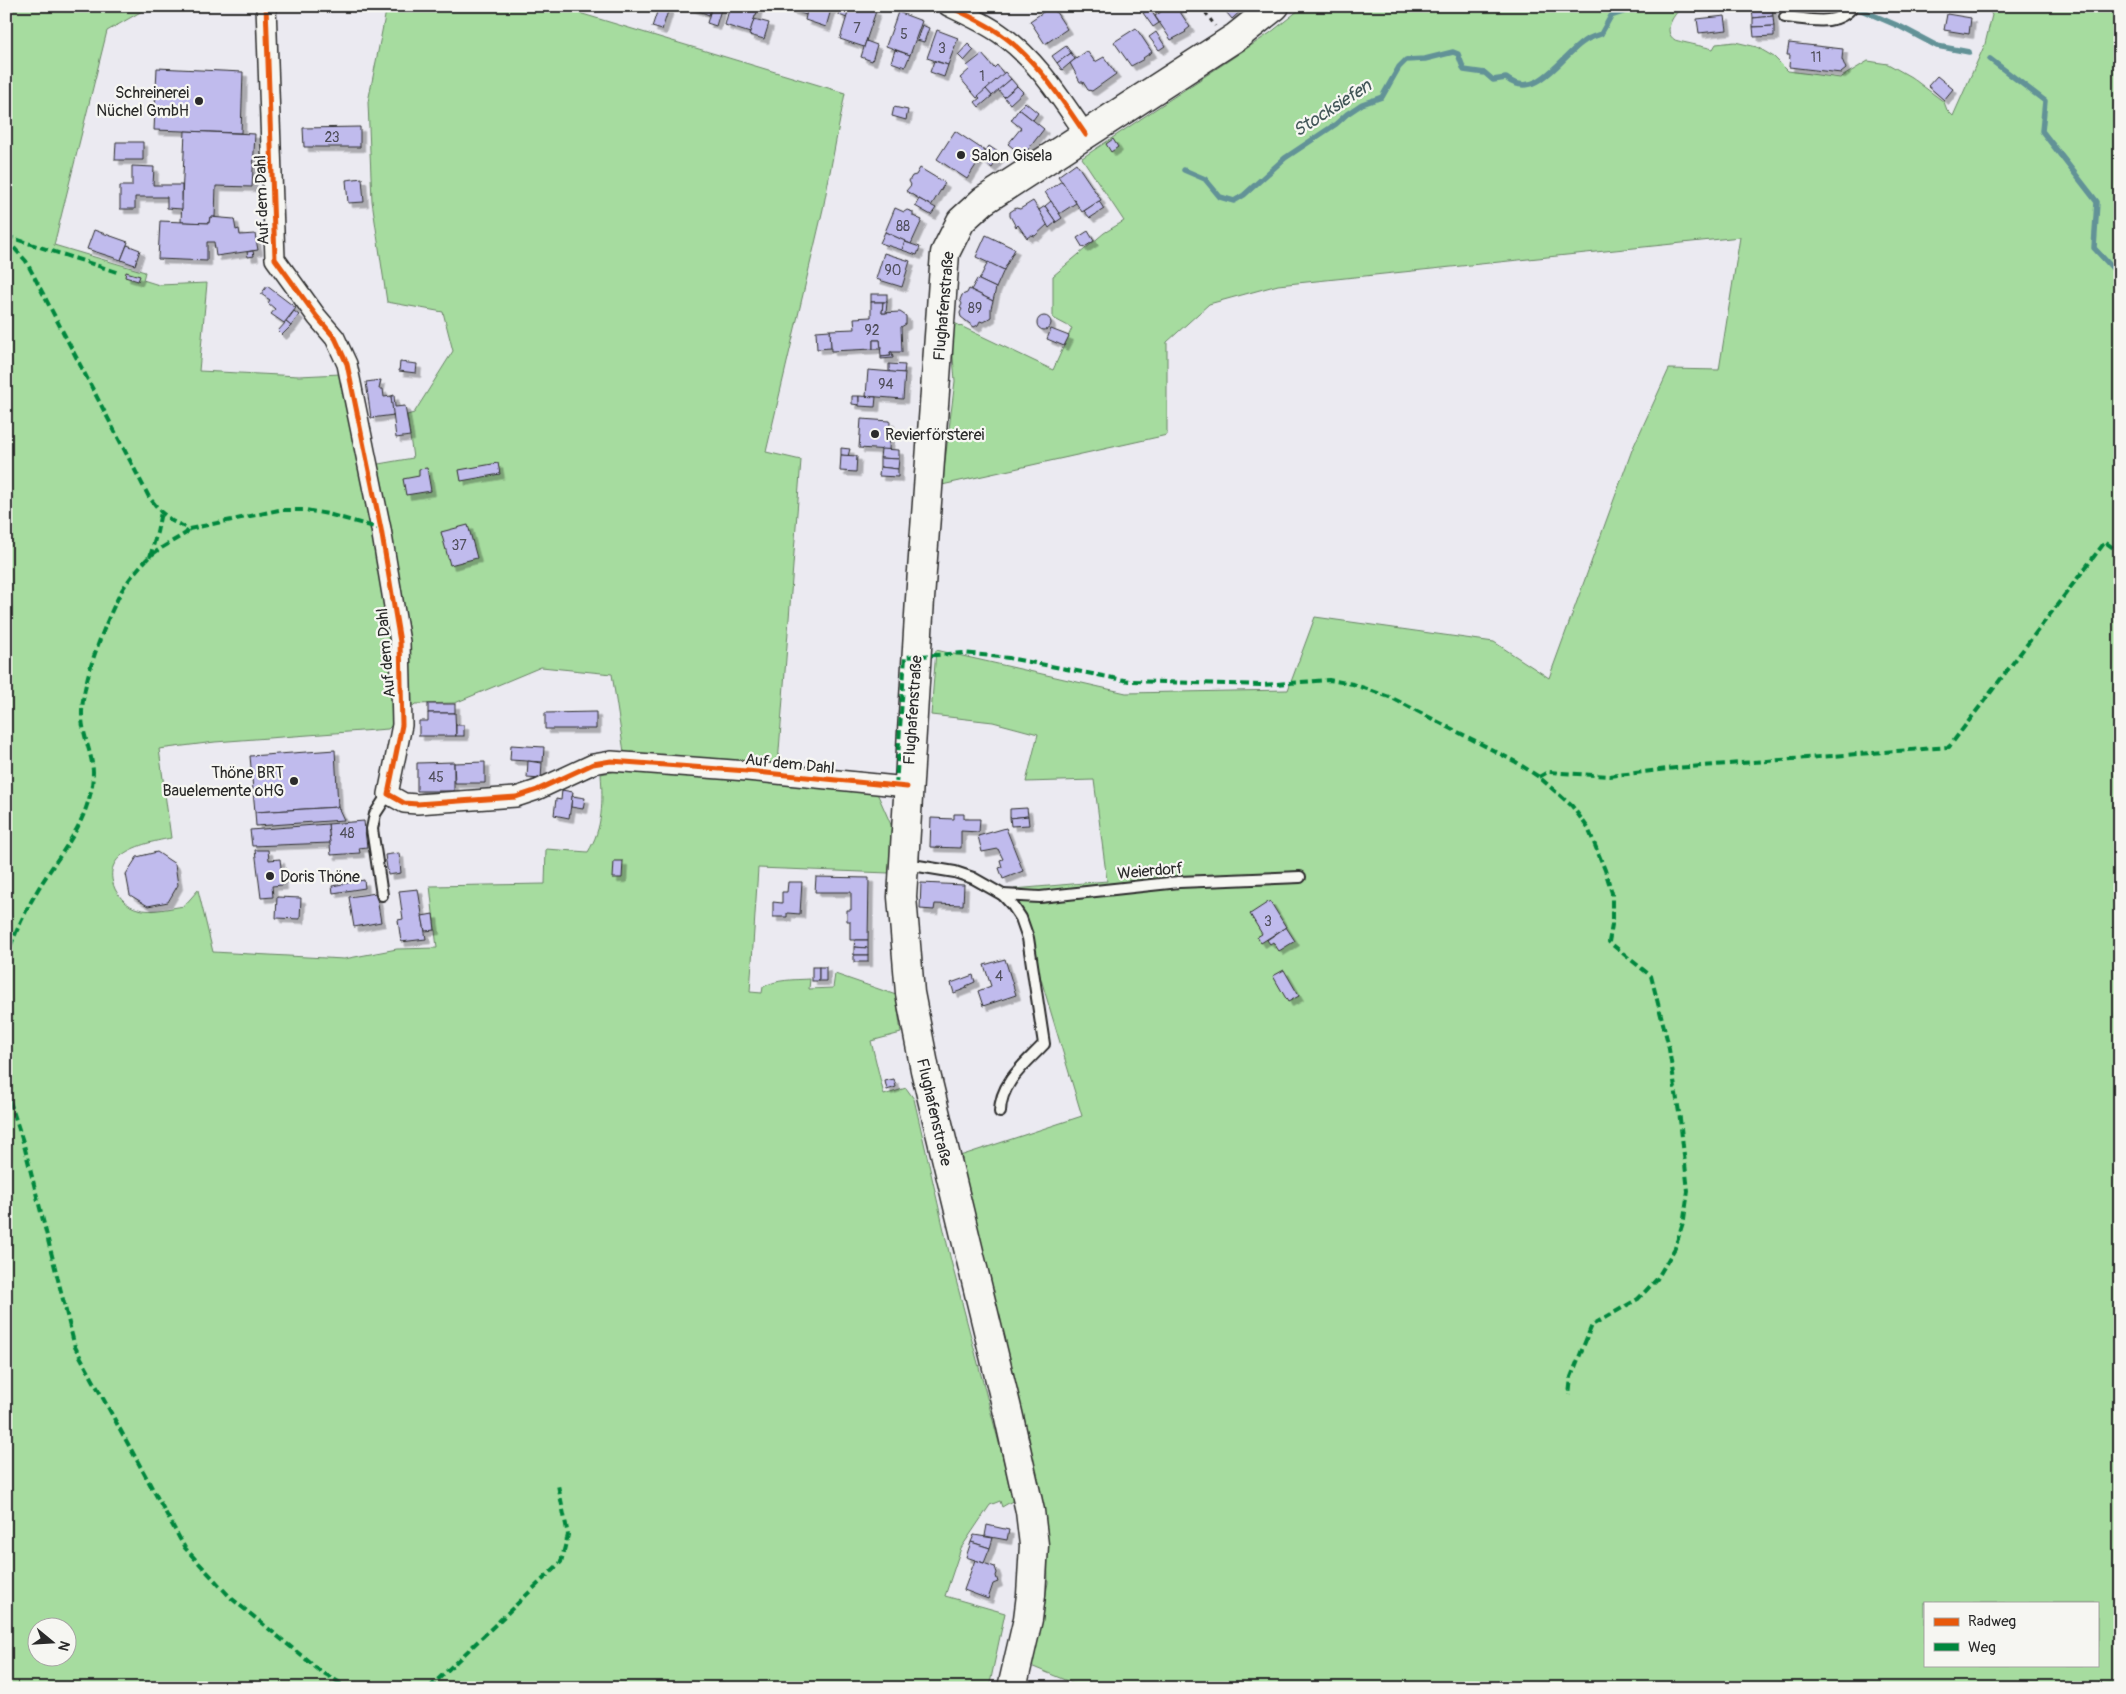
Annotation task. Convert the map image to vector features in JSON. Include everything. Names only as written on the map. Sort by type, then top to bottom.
[{"type":"main road","name":"Flughafenstraße","points":[[1012,1688],[1032,1595],[1034,1545],[1030,1511],[923,1060],[910,993],[902,897],[907,787],[945,253],[961,221],[975,208],[1236,37],[1275,6]]},
{"type":"street","name":"Auf dem Dahl","points":[[266,6],[275,259],[335,338],[347,364],[381,529],[400,642],[402,725],[388,794],[404,803],[417,804],[516,797],[537,790],[593,764],[611,761],[747,771],[907,787]]},
{"type":"street","points":[[948,6],[998,32],[1023,53],[1053,89],[1086,135]]},
{"type":"lane","points":[[1784,17],[1832,21],[1847,14],[1853,6]]},
{"type":"lane","name":"Auf dem Dahl","points":[[382,895],[372,830],[375,814],[388,794]]},
{"type":"lane","name":"Weierdorf","points":[[903,864],[955,872],[973,878],[1003,896],[1021,918],[1028,938],[1044,1044],[1003,1091],[1000,1112]]},
{"type":"lane","name":"Weierdorf","points":[[1003,896],[1040,897],[1179,882],[1300,877]]},
{"type":"green space","points":[[6,6],[151,6],[107,31],[54,245],[145,272],[143,280],[159,285],[207,283],[199,371],[299,376],[341,374],[367,466],[413,458],[407,415],[414,413],[453,351],[443,312],[387,302],[372,201],[368,102],[387,6],[556,6],[845,93],[823,209],[766,452],[801,460],[778,764],[624,752],[612,674],[541,667],[455,703],[415,704],[388,729],[215,742],[159,749],[171,838],[127,851],[113,866],[112,876],[115,889],[121,898],[134,908],[143,910],[161,910],[184,906],[198,890],[213,952],[344,959],[397,949],[437,948],[430,886],[545,884],[546,849],[588,852],[593,843],[601,814],[601,774],[623,770],[646,770],[877,793],[892,827],[889,873],[758,868],[750,992],[762,993],[763,987],[780,981],[810,979],[809,989],[833,988],[835,974],[896,995],[901,1033],[871,1041],[884,1095],[906,1088],[914,1099],[951,1261],[1014,1500],[1002,1507],[1000,1501],[990,1505],[961,1548],[945,1596],[1005,1613],[989,1688],[6,1688]]},
{"type":"green space","points":[[1304,6],[1683,6],[1673,17],[1669,27],[1669,32],[1675,40],[1713,49],[1716,44],[1735,42],[1757,47],[1774,57],[1788,71],[1840,78],[1868,61],[1888,64],[1911,77],[1944,102],[1947,110],[1953,116],[1985,44],[1992,15],[1986,6],[2120,6],[2120,1688],[1084,1688],[1031,1666],[1048,1583],[1047,1529],[960,1156],[1082,1116],[1014,889],[1107,881],[1094,780],[1026,782],[1038,734],[993,722],[931,715],[936,650],[1126,693],[1288,690],[1315,617],[1494,642],[1549,678],[1632,450],[1669,369],[1719,370],[1740,237],[1278,285],[1209,304],[1167,342],[1167,435],[942,485],[955,381],[950,321],[1053,370],[1072,328],[1053,318],[1053,276],[1104,233],[1124,221],[1082,158],[1270,33]]},
{"type":"building","points":[[659,6],[669,8],[662,30],[652,27]]},
{"type":"building","points":[[687,6],[712,6],[709,15]]},
{"type":"building","points":[[712,6],[722,6],[716,26],[707,23]]},
{"type":"building","points":[[730,6],[758,6],[750,33],[725,25]]},
{"type":"building","points":[[780,6],[793,6],[807,11],[806,15]]},
{"type":"building","points":[[793,6],[832,6],[826,27],[805,20],[807,11]]},
{"type":"building","points":[[841,6],[850,6],[847,18],[839,15]]},
{"type":"building","points":[[850,6],[860,6],[876,11],[864,47],[840,39]]},
{"type":"building","points":[[1052,6],[1067,29],[1045,44],[1030,21]]},
{"type":"building","points":[[1169,6],[1176,6],[1190,27],[1186,32],[1171,40],[1155,16]]},
{"type":"building","points":[[1221,6],[1246,6],[1232,19]]},
{"type":"building","points":[[1772,6],[1773,16],[1753,18],[1752,8]]},
{"type":"building","points":[[1150,9],[1159,23],[1153,27],[1143,13]]},
{"type":"building","points":[[898,12],[922,21],[910,55],[886,46]]},
{"type":"building","points":[[1947,14],[1971,18],[1969,34],[1944,30]]},
{"type":"building","points":[[1725,16],[1727,30],[1699,33],[1697,19]]},
{"type":"building","points":[[1773,16],[1774,26],[1753,27],[1753,18]]},
{"type":"building","points":[[754,19],[769,23],[764,39],[749,35]]},
{"type":"building","points":[[922,25],[929,28],[924,42],[917,40]]},
{"type":"building","points":[[1774,26],[1774,36],[1754,37],[1753,27]]},
{"type":"building","points":[[1136,28],[1152,52],[1131,66],[1114,42]]},
{"type":"building","points":[[937,30],[958,38],[948,65],[927,58]]},
{"type":"building","points":[[1156,32],[1165,46],[1159,50],[1149,37]]},
{"type":"building","points":[[866,41],[877,45],[872,61],[861,57]]},
{"type":"building","points":[[1789,43],[1843,49],[1842,59],[1846,69],[1841,73],[1789,67],[1790,55],[1787,55]]},
{"type":"building","points":[[968,44],[974,50],[964,61],[958,55]]},
{"type":"building","points":[[1066,46],[1071,53],[1057,63],[1052,56]]},
{"type":"building","points":[[895,50],[910,55],[905,67],[891,62]]},
{"type":"building","points":[[1087,51],[1095,62],[1104,57],[1116,74],[1092,91],[1088,90],[1083,82],[1080,82],[1070,63]]},
{"type":"building","points":[[1071,53],[1075,59],[1062,70],[1057,63]]},
{"type":"building","points":[[982,54],[994,68],[997,65],[1004,74],[977,98],[960,78],[970,69],[967,66]]},
{"type":"building","points":[[934,61],[948,65],[944,77],[930,72]]},
{"type":"building","name":"Schreinerei Nüchel GmbH","points":[[157,68],[243,72],[241,133],[154,130]]},
{"type":"building","points":[[1005,72],[1011,79],[992,96],[986,89]]},
{"type":"building","points":[[1937,76],[1953,89],[1944,100],[1928,86]]},
{"type":"building","points":[[1011,79],[1017,86],[1004,97],[998,90]]},
{"type":"building","points":[[1017,86],[1023,92],[1010,104],[1004,97]]},
{"type":"building","points":[[986,89],[992,96],[979,107],[975,102],[980,98],[978,96]]},
{"type":"building","points":[[1025,102],[1038,113],[1033,120],[1019,109]]},
{"type":"building","points":[[894,107],[908,110],[906,120],[892,116]]},
{"type":"building","points":[[1019,109],[1044,129],[1023,156],[1008,144],[1021,128],[1011,120]]},
{"type":"building","points":[[360,127],[360,147],[304,147],[303,128]]},
{"type":"building","points":[[185,131],[255,134],[252,187],[216,186],[215,217],[210,217],[209,223],[181,222]]},
{"type":"building","name":"Salon Gisela","points":[[955,131],[985,151],[967,179],[937,159]]},
{"type":"building","points":[[1113,139],[1118,147],[1111,152],[1106,144]]},
{"type":"building","points":[[116,142],[143,142],[143,160],[115,160]]},
{"type":"building","points":[[989,146],[1001,154],[992,168],[980,159]]},
{"type":"building","points":[[1076,163],[1101,200],[1082,212],[1058,176]]},
{"type":"building","points":[[132,166],[154,167],[153,185],[182,185],[182,209],[167,208],[167,197],[135,197],[135,209],[120,209],[120,186],[132,186]]},
{"type":"building","points":[[920,168],[945,183],[931,206],[906,191],[911,185],[909,181],[912,176],[916,175]]},
{"type":"building","points":[[362,178],[364,202],[348,203],[346,180]]},
{"type":"building","points":[[1062,181],[1076,203],[1059,214],[1045,192]]},
{"type":"building","points":[[919,199],[936,208],[931,215],[915,206]]},
{"type":"building","points":[[1033,201],[1048,224],[1035,236],[1031,235],[1027,238],[1018,225],[1016,227],[1010,212],[1016,208],[1020,209]]},
{"type":"building","points":[[1051,201],[1062,218],[1056,222],[1045,206]]},
{"type":"building","points":[[1099,201],[1104,209],[1090,218],[1084,211]]},
{"type":"building","points":[[1045,206],[1056,222],[1049,228],[1039,210]]},
{"type":"building","points":[[895,208],[904,212],[907,210],[913,212],[913,216],[922,220],[911,244],[885,232]]},
{"type":"building","points":[[210,217],[234,219],[236,230],[239,229],[240,235],[255,234],[258,250],[216,256],[214,242],[207,242],[207,261],[158,259],[160,221],[209,223]]},
{"type":"building","points":[[94,230],[128,242],[121,260],[87,249]]},
{"type":"building","points":[[1088,231],[1094,241],[1083,248],[1077,238]]},
{"type":"building","points":[[885,232],[905,241],[902,250],[880,243]]},
{"type":"building","points":[[986,235],[1015,249],[1004,270],[976,257]]},
{"type":"building","points":[[905,242],[920,247],[917,255],[902,250]]},
{"type":"building","points":[[127,245],[140,250],[135,265],[121,260]]},
{"type":"building","points":[[253,251],[254,256],[248,257],[247,252]]},
{"type":"building","points":[[884,253],[910,261],[902,287],[876,279]]},
{"type":"building","points":[[988,262],[1004,270],[996,288],[979,280]]},
{"type":"building","points":[[126,272],[140,276],[138,281],[125,277]]},
{"type":"building","points":[[977,279],[996,288],[993,301],[971,290]]},
{"type":"building","points":[[267,286],[296,308],[284,323],[271,314],[275,309],[268,303],[270,300],[261,294]]},
{"type":"building","points":[[969,289],[993,301],[991,317],[983,322],[980,321],[974,327],[961,317],[960,313],[962,304],[960,300],[962,295],[967,293]]},
{"type":"building","points":[[871,294],[887,294],[887,302],[871,302]]},
{"type":"building","points":[[871,302],[883,302],[882,313],[900,312],[906,316],[906,324],[901,327],[902,352],[890,352],[891,356],[881,357],[880,340],[873,340],[873,349],[831,351],[830,330],[855,329],[854,318],[871,317]]},
{"type":"building","points":[[883,302],[887,302],[886,313],[882,313]]},
{"type":"building","points":[[294,311],[299,315],[291,326],[286,322]]},
{"type":"building","points":[[1044,316],[1049,318],[1051,323],[1049,328],[1044,330],[1039,328],[1037,323],[1039,318]]},
{"type":"building","points":[[286,322],[291,326],[282,335],[278,331]]},
{"type":"building","points":[[1051,329],[1069,336],[1064,346],[1047,339]]},
{"type":"building","points":[[830,330],[831,348],[817,349],[816,331]]},
{"type":"building","points":[[873,340],[880,340],[881,349],[873,349]]},
{"type":"building","points":[[890,352],[892,352],[893,358],[881,359],[881,357],[891,356]]},
{"type":"building","points":[[400,362],[417,364],[416,373],[399,371]]},
{"type":"building","points":[[889,364],[905,365],[904,373],[889,372]]},
{"type":"building","points":[[868,370],[905,373],[903,399],[866,396]]},
{"type":"building","points":[[381,380],[379,389],[383,389],[384,397],[391,396],[394,415],[371,418],[366,382]]},
{"type":"building","points":[[394,395],[395,407],[405,406],[410,436],[396,438],[391,396]]},
{"type":"building","points":[[852,396],[859,396],[859,405],[852,404]]},
{"type":"building","points":[[859,396],[876,397],[875,407],[859,406]]},
{"type":"building","name":"Revierförsterei","points":[[861,419],[890,421],[889,450],[859,448]]},
{"type":"building","points":[[841,448],[850,449],[848,456],[841,455]]},
{"type":"building","points":[[881,449],[899,450],[899,459],[880,458]]},
{"type":"building","points":[[841,455],[857,456],[856,472],[840,471]]},
{"type":"building","points":[[880,458],[899,459],[898,469],[880,467]]},
{"type":"building","points":[[498,463],[500,474],[461,481],[459,470]]},
{"type":"building","points":[[880,467],[898,469],[898,477],[879,476]]},
{"type":"building","points":[[427,468],[431,491],[406,495],[403,479],[419,476],[419,469]]},
{"type":"building","points":[[468,525],[477,558],[450,565],[441,532]]},
{"type":"building","points":[[428,704],[455,704],[455,713],[428,713]]},
{"type":"building","points":[[596,712],[596,729],[545,729],[545,713]]},
{"type":"building","points":[[428,713],[455,713],[456,736],[419,736],[419,721],[428,721]]},
{"type":"building","points":[[456,725],[464,725],[464,736],[456,736]]},
{"type":"building","points":[[511,745],[544,747],[543,762],[510,760]]},
{"type":"building","name":"Thöne BRT Bauelemente oHG","points":[[335,750],[338,807],[255,812],[250,756]]},
{"type":"building","points":[[528,761],[542,763],[541,779],[527,778]]},
{"type":"building","points":[[454,762],[454,791],[417,791],[417,763]]},
{"type":"building","points":[[485,762],[485,783],[455,783],[454,763]]},
{"type":"building","points":[[562,790],[573,792],[569,818],[554,815],[556,799],[561,800]]},
{"type":"building","points":[[572,796],[585,798],[583,809],[571,807]]},
{"type":"building","points":[[338,807],[344,820],[256,826],[255,812]]},
{"type":"building","points":[[1027,808],[1028,816],[1010,818],[1010,809]]},
{"type":"building","points":[[954,814],[964,814],[964,819],[980,819],[979,832],[961,831],[961,848],[930,847],[931,818],[954,819]]},
{"type":"building","points":[[1028,816],[1029,825],[1011,826],[1010,818]]},
{"type":"building","points":[[364,821],[367,847],[359,848],[360,853],[331,855],[328,824]]},
{"type":"building","points":[[328,824],[330,843],[252,846],[250,830]]},
{"type":"building","points":[[1006,828],[1023,871],[1003,879],[999,868],[1002,867],[1000,860],[1003,859],[998,849],[982,852],[978,836]]},
{"type":"building","name":"Doris Thöne","points":[[255,850],[268,850],[269,860],[280,859],[283,885],[272,886],[273,897],[261,898]]},
{"type":"building","points":[[157,852],[175,864],[178,885],[168,902],[148,906],[130,895],[126,874],[137,857]]},
{"type":"building","points":[[399,853],[401,873],[388,875],[385,855]]},
{"type":"building","points":[[614,861],[623,861],[622,878],[613,878]]},
{"type":"building","points":[[816,877],[869,878],[868,940],[850,940],[850,921],[847,921],[847,910],[851,910],[851,892],[815,892]]},
{"type":"building","points":[[364,880],[365,888],[333,893],[332,886]]},
{"type":"building","points":[[788,882],[802,882],[800,914],[787,913],[787,917],[773,917],[773,902],[782,903],[782,892],[787,892]]},
{"type":"building","points":[[921,883],[964,885],[963,905],[935,904],[934,910],[920,909]]},
{"type":"building","points":[[418,889],[426,939],[401,942],[398,920],[403,919],[399,891]]},
{"type":"building","points":[[376,893],[381,922],[354,927],[349,897]]},
{"type":"building","points":[[277,897],[301,898],[300,919],[276,918]]},
{"type":"building","points":[[1270,901],[1286,927],[1261,943],[1257,937],[1262,934],[1250,914]]},
{"type":"building","points":[[433,914],[435,930],[425,931],[422,916]]},
{"type":"building","points":[[1286,927],[1295,941],[1279,951],[1273,942],[1270,944],[1267,940]]},
{"type":"building","points":[[855,940],[868,940],[868,948],[854,947]]},
{"type":"building","points":[[854,947],[868,948],[868,955],[854,955]]},
{"type":"building","points":[[854,955],[868,955],[868,962],[854,962]]},
{"type":"building","points":[[1005,959],[1016,995],[983,1006],[978,991],[991,986],[984,965]]},
{"type":"building","points":[[812,967],[819,967],[819,981],[812,981]]},
{"type":"building","points":[[819,967],[826,967],[826,981],[819,981]]},
{"type":"building","points":[[1284,970],[1299,996],[1288,1002],[1273,976]]},
{"type":"building","points":[[973,975],[975,982],[966,986],[967,988],[954,993],[951,983]]},
{"type":"building","points":[[894,1079],[896,1087],[887,1090],[885,1081]]},
{"type":"building","points":[[987,1525],[1009,1530],[1007,1540],[985,1536]]},
{"type":"building","points":[[974,1535],[993,1538],[990,1548],[971,1542]]},
{"type":"building","points":[[971,1542],[990,1548],[984,1563],[966,1557]]},
{"type":"building","points":[[975,1560],[995,1567],[997,1573],[998,1582],[993,1584],[988,1599],[964,1590]]},
{"type":"waterway","name":"Stocksiefen","points":[[1184,170],[1205,179],[1220,197],[1234,201],[1244,195],[1285,158],[1336,124],[1347,114],[1362,104],[1382,97],[1399,67],[1406,60],[1425,59],[1453,52],[1458,54],[1464,70],[1485,73],[1493,80],[1506,78],[1517,84],[1528,85],[1547,75],[1585,41],[1601,34],[1611,16],[1641,6]]},
{"type":"waterway","name":"Stocksiefen","points":[[1859,9],[1901,27],[1937,46],[1969,52]]},
{"type":"waterway","name":"Stocksiefen","points":[[1990,59],[2045,101],[2042,131],[2097,202],[2094,248],[2120,276]]},
{"type":"marked path","points":[[6,236],[120,273]]},
{"type":"marked path","points":[[6,239],[26,261],[149,497],[161,512],[172,521],[189,529],[279,510],[305,510],[328,514],[381,529]]},
{"type":"marked path","points":[[150,557],[161,512]]},
{"type":"marked path","points":[[6,958],[30,903],[72,837],[83,816],[91,793],[93,771],[82,723],[83,702],[90,669],[109,618],[122,590],[141,565],[152,554],[186,533],[189,529]]},
{"type":"marked path","points":[[1539,777],[1548,772],[1610,776],[1676,768],[1949,747],[2105,542],[2120,553]]},
{"type":"marked path","points":[[896,786],[905,657],[964,653],[1009,658],[1129,681],[1262,685],[1329,680],[1353,684],[1392,698],[1516,762],[1539,777],[1572,806],[1588,828],[1612,893],[1612,925],[1609,942],[1651,976],[1668,1043],[1680,1119],[1688,1191],[1684,1219],[1675,1248],[1657,1279],[1638,1299],[1592,1325],[1571,1377],[1569,1395]]},
{"type":"marked path","points":[[6,1089],[24,1145],[75,1347],[185,1548],[231,1598],[319,1670],[348,1688]]},
{"type":"marked path","points":[[429,1688],[561,1562],[568,1535],[558,1485]]},
{"type":"cycle path","points":[[266,6],[275,259],[317,317],[335,338],[347,364],[381,529],[400,642],[402,725],[388,794],[404,803],[417,804],[516,797],[537,790],[593,764],[611,761],[747,771],[907,787]]},
{"type":"cycle path","points":[[948,6],[993,29],[1025,54],[1057,93],[1086,135]]},
{"type":"place","name":"Schreinerei Nüchel GmbH","points":[[199,101]]},
{"type":"place","name":"Salon Gisela","points":[[961,155]]},
{"type":"place","name":"Revierförsterei","points":[[875,434]]},
{"type":"place","name":"Thöne BRT Bauelemente oHG","points":[[294,781]]},
{"type":"place","name":"Doris Thöne","points":[[270,876]]}]
